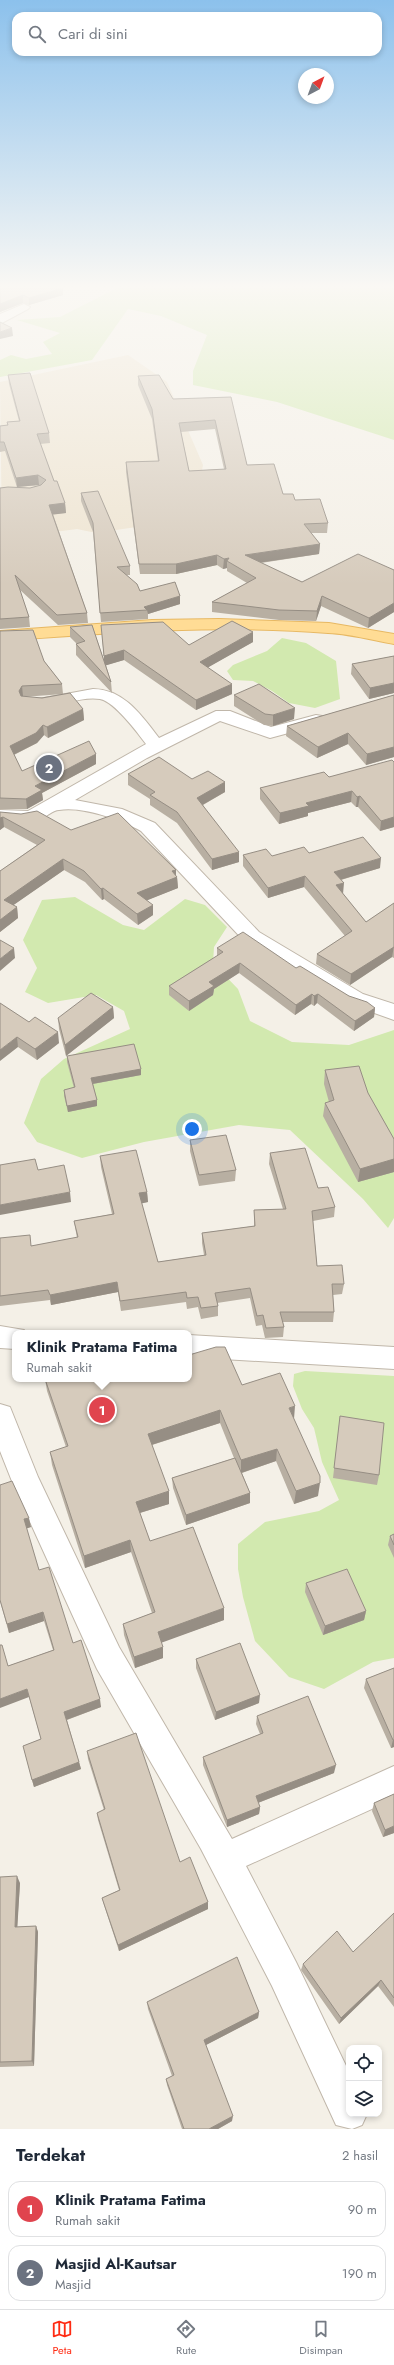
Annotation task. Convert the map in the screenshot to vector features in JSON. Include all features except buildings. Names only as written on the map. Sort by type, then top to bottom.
[{"type":"main road","points":[[0,636],[152,625],[219,624],[329,628],[394,639]]},
{"type":"street","points":[[29,702],[55,702],[94,694],[105,694],[130,715],[156,745]]},
{"type":"street","points":[[0,816],[30,818],[57,804],[156,745],[220,715],[260,731],[274,734],[332,715]]},
{"type":"street","points":[[57,804],[103,809],[132,818],[148,827],[252,937],[356,999],[394,1012]]},
{"type":"street","points":[[0,1337],[12,1338]]},
{"type":"street","points":[[192,1346],[394,1358]]},
{"type":"street","points":[[0,1416],[25,1480],[108,1658],[224,1859],[284,1974],[346,2107]]},
{"type":"street","points":[[224,1859],[394,1782]]},
{"type":"street","points":[[351,2117],[357,2129]]},
{"type":"shaded area","points":[[0,386],[169,386],[203,465],[194,513],[190,519],[96,533],[77,529],[2,539]]},
{"type":"green space","points":[[200,386],[394,386],[394,440],[277,402]]},
{"type":"green space","points":[[282,638],[306,643],[336,661],[340,699],[315,708],[289,703],[272,691],[253,681],[233,680],[227,671],[233,665],[267,651]]},
{"type":"green space","points":[[75,897],[123,925],[144,930],[185,899],[205,905],[227,927],[214,947],[213,963],[238,989],[250,1021],[292,1042],[349,1045],[394,1030],[394,1218],[388,1228],[363,1199],[290,1130],[239,1125],[144,1142],[82,1158],[37,1142],[24,1123],[41,1079],[64,1059],[130,1029],[124,1011],[96,995],[48,1003],[25,992],[37,968],[23,940],[42,900]]},
{"type":"green space","points":[[305,1371],[394,1376],[394,1658],[373,1662],[324,1689],[289,1677],[255,1641],[243,1597],[238,1569],[238,1544],[265,1522],[319,1511],[339,1500],[322,1462],[314,1428],[302,1409],[293,1386],[294,1374]]},
{"type":"place","name":"Masjid Al-Kautsar","points":[[49,768]]},
{"type":"place","name":"Klinik Pratama Fatima","points":[[102,1410]]}]
